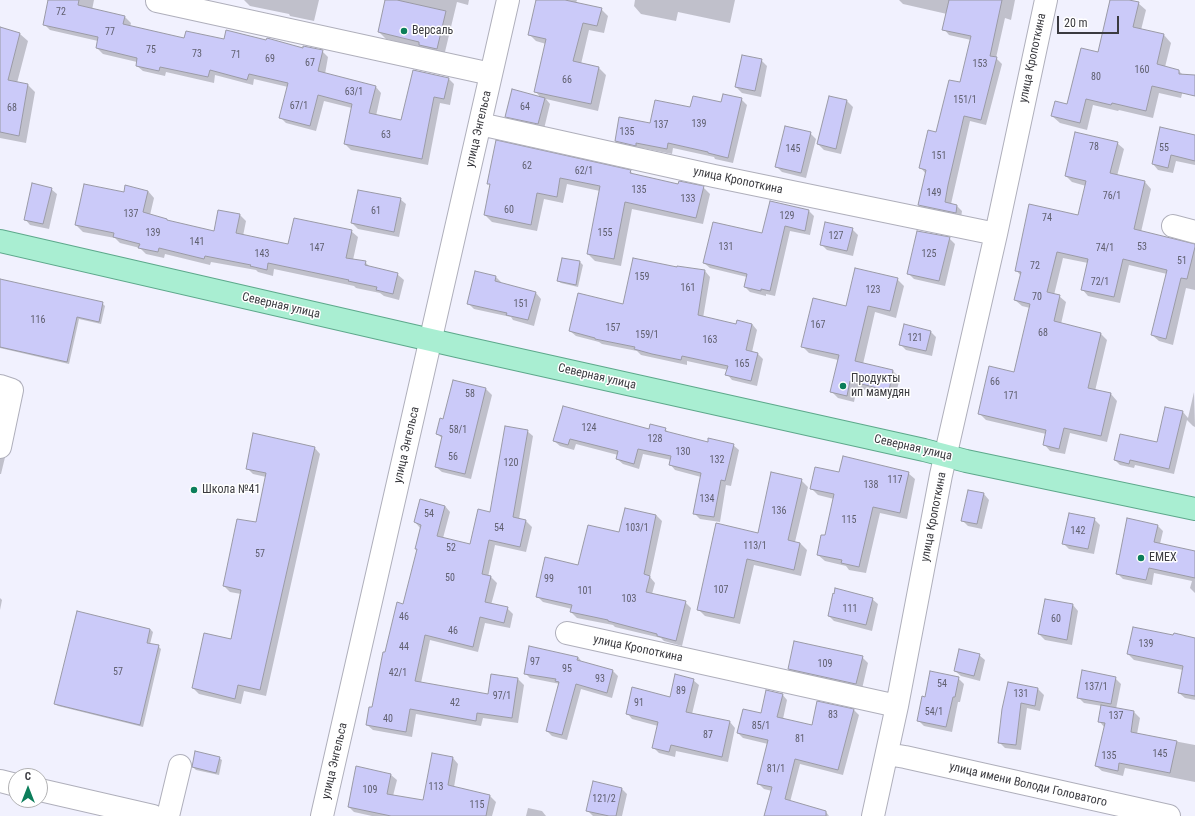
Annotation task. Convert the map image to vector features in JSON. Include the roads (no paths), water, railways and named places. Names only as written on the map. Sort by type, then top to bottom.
[{"type":"main road","name":"Северная улица","points":[[0,241],[966,461],[1195,509]]},
{"type":"street","name":"улица Энгельса","points":[[322,816],[508,0]]},
{"type":"street","name":"улица Кропоткина","points":[[873,816],[897,706],[941,475],[947,456],[1046,0]]},
{"type":"street","name":"улица Энгельса","points":[[157,1],[491,74]]},
{"type":"street","name":"улица Кропоткина","points":[[480,124],[714,176],[996,234]]},
{"type":"street","points":[[1173,226],[1195,232]]},
{"type":"street","points":[[0,386],[12,390],[0,447]]},
{"type":"street","name":"улица Кропоткина","points":[[567,633],[897,706]]},
{"type":"street","name":"улица имени Володи Головатого","points":[[887,754],[1169,816]]},
{"type":"street","points":[[168,816],[180,766]]},
{"type":"street","points":[[48,792],[153,816]]},
{"type":"place","name":"Версаль","points":[[404,31]]},
{"type":"place","name":"Продукты ип мамудян","points":[[843,386]]},
{"type":"place","name":"Школа №41","points":[[194,490]]},
{"type":"place","name":"EMEX","points":[[1141,558]]}]
